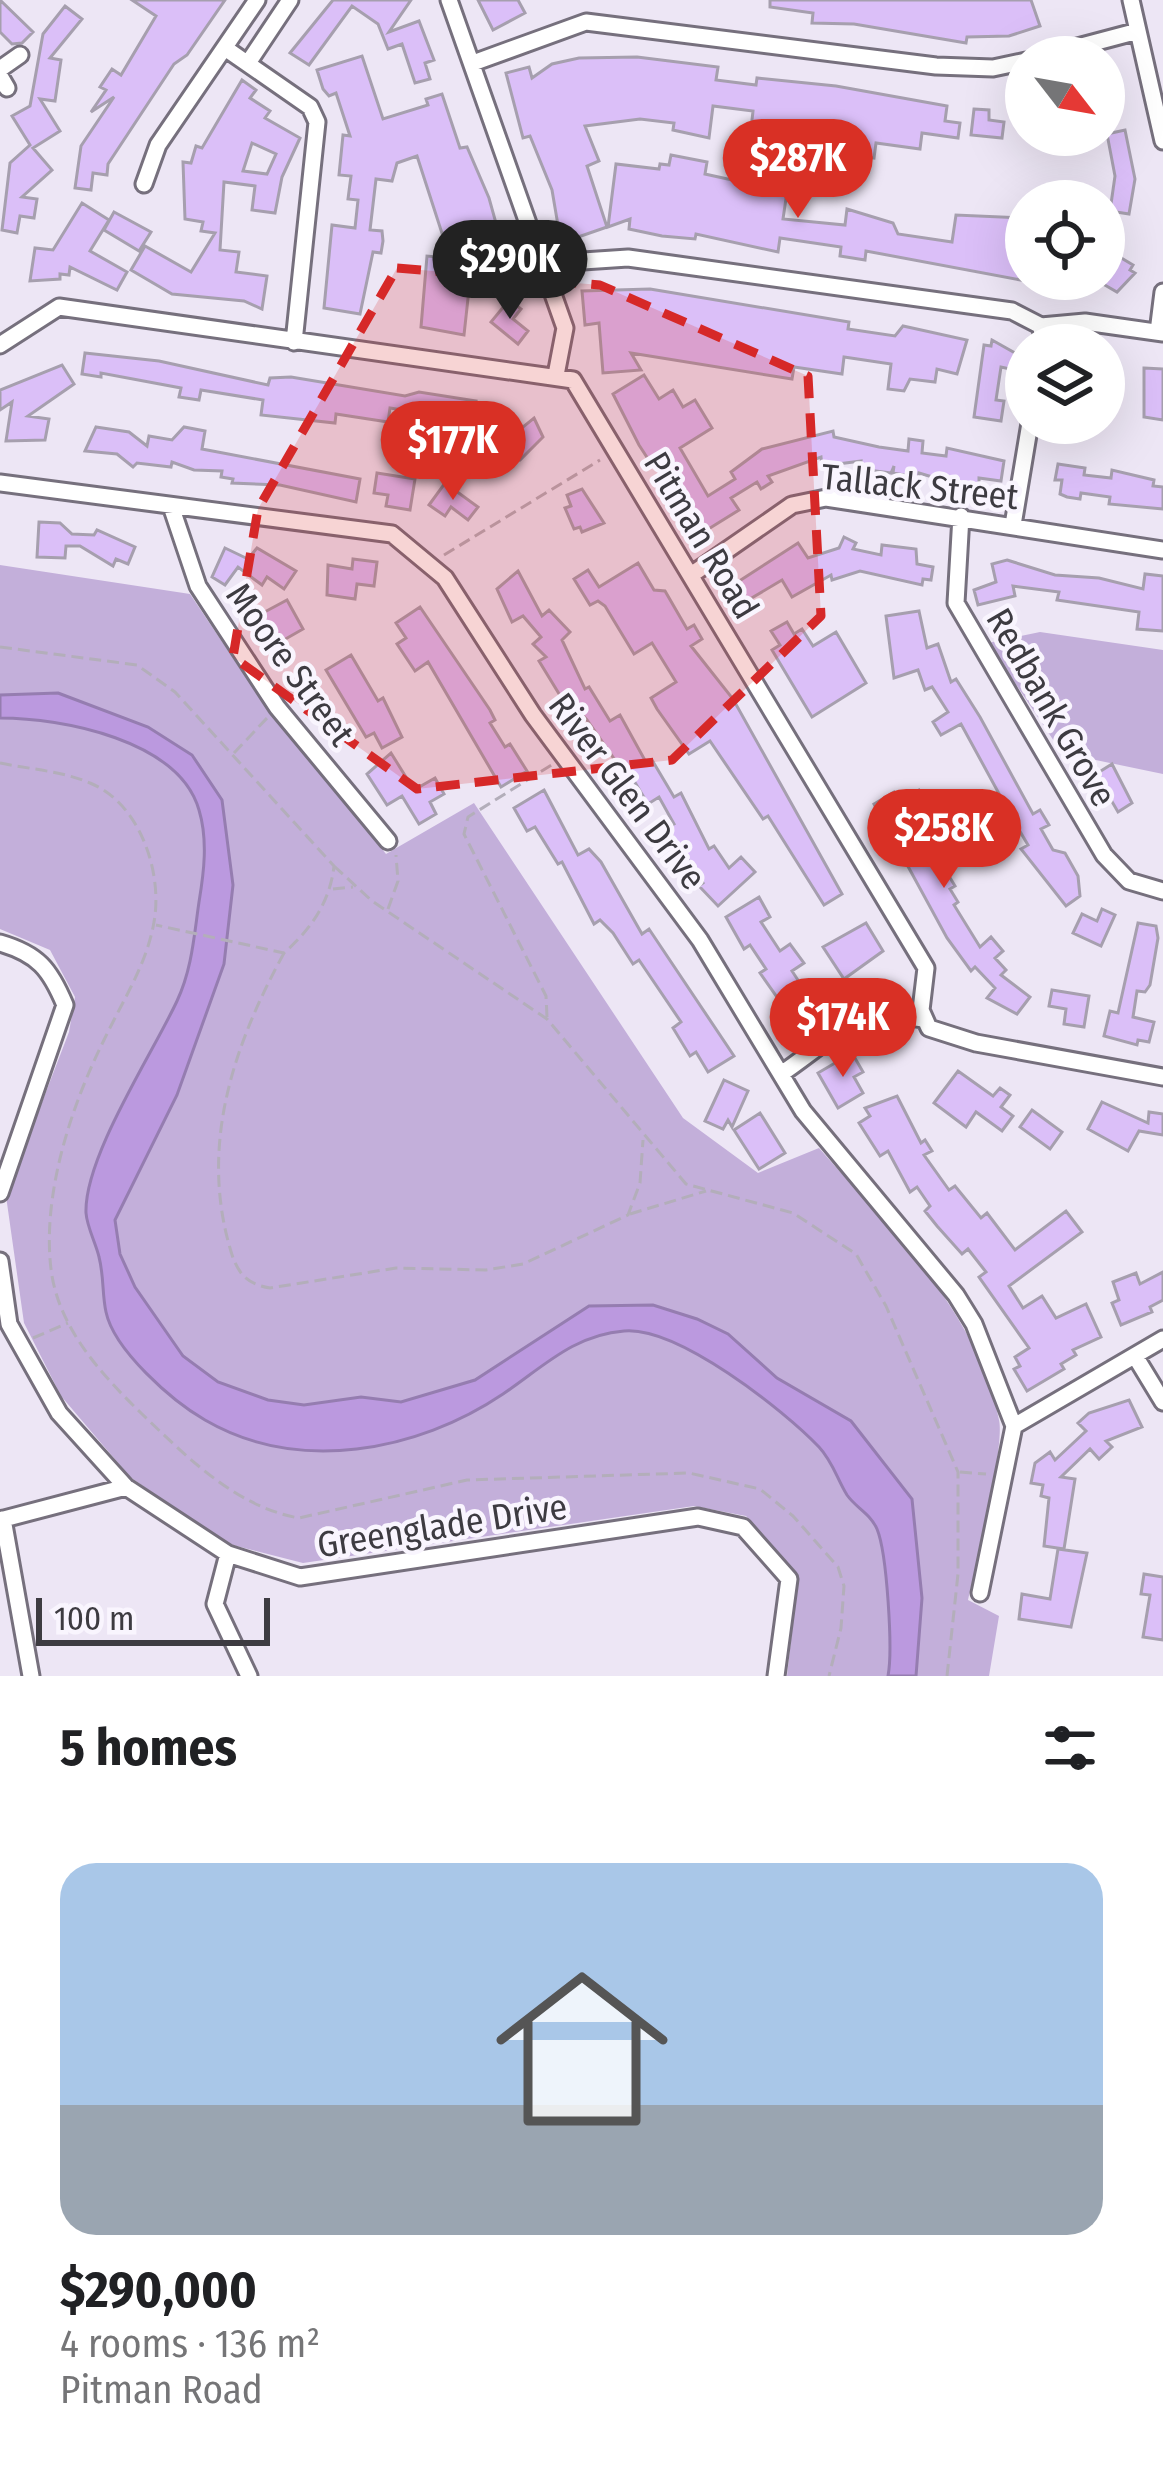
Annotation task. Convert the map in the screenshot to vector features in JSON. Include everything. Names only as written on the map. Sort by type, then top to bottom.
[{"type":"street","points":[[144,184],[158,145],[257,0]]},
{"type":"street","points":[[248,63],[290,0]]},
{"type":"street","points":[[0,345],[59,307],[556,375],[565,328],[448,0]]},
{"type":"street","points":[[586,22],[589,0]]},
{"type":"street","points":[[1131,0],[1163,141]]},
{"type":"street","points":[[472,63],[586,22],[936,66],[1005,65]]},
{"type":"street","points":[[1122,36],[1138,32]]},
{"type":"street","points":[[225,48],[310,107],[317,122],[294,342]]},
{"type":"street","points":[[2,78],[20,55]]},
{"type":"street","points":[[546,274],[583,261],[628,258],[1012,310],[1037,324]]},
{"type":"street","points":[[1125,328],[1161,333],[1163,292]]},
{"type":"street","points":[[1062,324],[1098,324]]},
{"type":"street","name":"Pitman Road","points":[[556,375],[581,389],[926,968],[922,1019]]},
{"type":"street","points":[[1013,525],[1026,444]]},
{"type":"street","name":"River Glen Drive","points":[[0,483],[392,534],[433,562],[565,757],[700,940],[812,1124],[956,1295],[974,1324],[1014,1426]]},
{"type":"street","name":"Tallack Street","points":[[691,575],[792,505],[826,498],[1163,550]]},
{"type":"street","name":"Moore Street","points":[[170,506],[198,586],[278,707],[388,841]]},
{"type":"street","name":"Redbank Grove","points":[[961,516],[956,603],[1115,870],[1130,881],[1163,891]]},
{"type":"street","points":[[0,943],[29,951],[50,970],[65,1005],[0,1193]]},
{"type":"street","points":[[781,1074],[862,1019],[885,1014],[922,1019],[935,1031],[976,1043],[1163,1077]]},
{"type":"street","name":"Greenglade Drive","points":[[0,1261],[5,1325],[59,1413],[126,1486],[228,1554],[299,1577],[698,1517],[743,1527],[789,1580],[776,1676]]},
{"type":"street","points":[[980,1593],[1000,1476],[1014,1426],[1163,1340]]},
{"type":"street","points":[[1136,1356],[1163,1402]]},
{"type":"street","points":[[31,1676],[2,1520],[126,1486]]},
{"type":"street","points":[[228,1554],[215,1604],[249,1676]]},
{"type":"path","points":[[433,562],[617,450]]},
{"type":"path","points":[[0,647],[137,665],[175,692],[357,887],[547,1019],[686,1184],[793,1213],[856,1255],[886,1306],[958,1472],[958,1574],[946,1676]]},
{"type":"path","points":[[232,755],[278,707]]},
{"type":"path","points":[[547,1019],[547,996],[464,834],[468,817],[565,757]]},
{"type":"path","points":[[0,764],[92,784],[112,796],[153,861],[154,925],[101,1045],[58,1168],[50,1228],[51,1274],[70,1323],[98,1372],[180,1450],[248,1502],[273,1514],[299,1518],[467,1480],[689,1473],[760,1489],[794,1516],[838,1567],[844,1586],[842,1628],[829,1676]]},
{"type":"path","points":[[387,910],[398,881],[397,856],[388,841]]},
{"type":"path","points":[[334,866],[331,889],[304,935],[284,953],[258,1000],[232,1072],[216,1146],[221,1213],[241,1277],[270,1288],[396,1268],[486,1270],[523,1264],[628,1215],[706,1191]]},
{"type":"path","points":[[331,889],[357,887]]},
{"type":"path","points":[[154,925],[284,953]]},
{"type":"path","points":[[628,1215],[640,1183],[643,1137]]},
{"type":"path","points":[[20,1343],[70,1323]]},
{"type":"path","points":[[958,1472],[1000,1476]]},
{"type":"highlighted area","points":[[397,268],[600,285],[808,376],[821,616],[672,760],[417,789],[233,657],[258,509]]},
{"type":"shaded area","points":[[0,565],[190,594],[249,682],[386,854],[474,803],[683,1118],[758,1173],[819,1148],[874,1209],[951,1307],[988,1380],[999,1420],[994,1480],[968,1600],[999,1616],[989,1676],[787,1676],[798,1575],[746,1516],[694,1506],[303,1563],[225,1543],[130,1477],[61,1396],[24,1323],[6,1196],[69,1032],[75,997],[50,950],[0,929]]},
{"type":"shaded area","points":[[1040,632],[1163,650],[1163,774],[1062,753],[988,643]]},
{"type":"shaded area","points":[[58,693],[148,727],[192,755],[222,800],[233,885],[224,964],[177,1095],[115,1220],[120,1254],[135,1287],[183,1356],[218,1382],[268,1400],[304,1405],[361,1397],[401,1402],[475,1380],[589,1306],[653,1305],[697,1319],[728,1334],[777,1378],[851,1421],[912,1499],[922,1598],[916,1676],[888,1676],[888,1602],[881,1541],[874,1523],[847,1495],[824,1453],[756,1393],[672,1342],[624,1331],[589,1339],[469,1414],[433,1430],[357,1449],[317,1451],[241,1437],[205,1420],[132,1358],[106,1312],[101,1264],[86,1213],[88,1190],[108,1135],[186,977],[202,879],[204,833],[187,786],[144,750],[85,729],[0,718],[0,695]]},
{"type":"building","points":[[0,0],[33,32],[22,43],[12,44],[0,32]]},
{"type":"building","points":[[132,0],[225,0],[187,55],[174,64],[108,164],[107,175],[93,173],[91,190],[75,188],[81,146],[114,97],[91,112],[106,90],[100,87],[112,69],[121,75],[156,16]]},
{"type":"building","points":[[333,0],[411,0],[389,32],[419,21],[434,60],[425,63],[430,79],[415,83],[402,44],[388,49],[378,24],[352,6],[309,65],[290,53]]},
{"type":"building","points":[[478,0],[518,0],[525,13],[493,30]]},
{"type":"building","points":[[770,0],[1031,0],[1040,26],[1009,36],[967,37],[966,43],[854,24],[812,23],[813,13],[770,7]]},
{"type":"building","points":[[65,6],[82,19],[50,58],[61,60],[55,101],[40,99],[60,131],[33,148],[52,170],[22,197],[37,199],[34,218],[20,216],[17,233],[2,230],[10,163],[30,145],[12,116],[30,106],[43,34]]},
{"type":"building","points":[[362,56],[383,119],[428,105],[426,99],[442,94],[460,148],[467,147],[489,198],[506,259],[471,271],[464,335],[421,327],[427,256],[450,258],[417,156],[397,163],[392,181],[376,179],[370,230],[382,231],[383,241],[381,253],[373,252],[360,314],[324,308],[332,225],[355,228],[358,200],[348,199],[351,176],[339,175],[343,135],[350,136],[336,93],[329,96],[323,89],[317,70]]},
{"type":"building","points":[[637,57],[718,67],[716,80],[756,85],[757,78],[836,86],[947,106],[945,121],[960,123],[958,138],[922,133],[920,149],[876,143],[874,158],[836,153],[837,145],[751,129],[753,111],[713,106],[709,138],[673,130],[674,123],[640,119],[585,126],[599,161],[587,166],[607,227],[561,243],[552,190],[530,136],[523,138],[506,73],[529,67],[532,78],[552,64],[579,58]]},
{"type":"building","points":[[242,80],[256,90],[250,98],[270,111],[265,118],[300,138],[282,177],[275,213],[252,210],[255,186],[224,182],[220,250],[239,252],[236,272],[267,276],[262,309],[244,301],[172,294],[131,270],[145,246],[191,272],[215,233],[201,231],[203,222],[185,219],[183,162],[191,163],[196,146],[202,148]],"holes":[[[252,143],[276,154],[267,174],[243,171]]]},
{"type":"building","points":[[974,109],[989,110],[989,120],[1004,122],[1002,138],[971,135]]},
{"type":"building","points":[[1125,130],[1135,179],[1129,214],[1125,213],[1125,180],[1114,180],[1111,156],[1125,156]]},
{"type":"building","points":[[671,155],[707,162],[705,174],[787,192],[783,219],[845,225],[847,209],[893,223],[898,234],[952,242],[956,215],[1005,217],[1005,277],[866,251],[865,260],[840,256],[841,247],[780,238],[778,252],[696,234],[695,239],[662,236],[629,229],[630,219],[608,227],[616,164],[659,169],[660,164],[669,165]]},
{"type":"building","points":[[82,203],[109,220],[90,251],[127,272],[117,290],[70,267],[69,275],[60,274],[60,279],[30,281],[35,248],[53,250]]},
{"type":"building","points":[[114,212],[151,232],[139,251],[104,230]]},
{"type":"building","points":[[1125,260],[1133,265],[1130,270],[1135,273],[1125,284]]},
{"type":"building","points":[[650,289],[849,322],[848,329],[895,336],[903,326],[967,340],[957,374],[937,369],[935,382],[910,379],[904,391],[888,389],[891,364],[844,357],[842,374],[794,367],[792,379],[631,353],[641,370],[603,373],[599,323],[585,325],[582,291]]},
{"type":"building","points":[[509,300],[521,309],[513,319],[528,331],[518,344],[491,322]]},
{"type":"building","points":[[992,340],[1005,347],[996,400],[1004,401],[1001,421],[974,417],[984,345],[991,346]]},
{"type":"building","points":[[85,353],[159,361],[268,385],[270,378],[291,377],[405,396],[419,392],[476,401],[475,406],[488,408],[486,428],[473,427],[472,435],[457,433],[459,419],[390,408],[388,422],[336,414],[335,423],[261,415],[263,400],[201,390],[199,400],[179,397],[181,388],[101,373],[101,377],[82,374]]},
{"type":"building","points":[[62,365],[74,384],[28,416],[49,419],[45,440],[6,441],[12,402],[0,410],[0,390]]},
{"type":"building","points":[[1144,368],[1163,369],[1163,420],[1144,417]]},
{"type":"building","points":[[644,375],[659,399],[673,390],[683,407],[695,400],[712,428],[680,448],[708,496],[735,479],[731,472],[762,449],[833,431],[834,437],[879,447],[908,451],[909,439],[923,441],[922,453],[946,456],[947,448],[1004,461],[1001,481],[979,478],[979,484],[959,485],[919,473],[918,482],[903,481],[904,475],[893,473],[894,466],[891,473],[860,469],[861,461],[822,466],[821,457],[768,476],[772,482],[761,489],[757,482],[731,498],[739,510],[702,533],[657,462],[652,465],[639,445],[613,394]]},
{"type":"building","points":[[534,418],[543,437],[520,460],[508,461],[497,448]]},
{"type":"building","points":[[96,427],[129,432],[147,446],[149,436],[172,440],[184,427],[205,431],[202,449],[360,479],[356,502],[280,485],[232,483],[233,479],[221,477],[222,471],[194,470],[172,462],[171,467],[137,463],[133,467],[117,454],[85,451]]},
{"type":"building","points":[[1058,464],[1085,468],[1084,475],[1111,478],[1112,470],[1154,480],[1153,486],[1163,487],[1163,509],[1109,504],[1110,497],[1081,493],[1080,499],[1060,494],[1062,480],[1055,480]]},
{"type":"building","points":[[377,473],[415,479],[410,510],[386,506],[388,495],[374,493]]},
{"type":"building","points":[[445,483],[478,507],[468,520],[451,507],[445,516],[429,505]]},
{"type":"building","points":[[582,489],[604,523],[582,532],[580,527],[574,529],[565,508],[571,506],[567,495]]},
{"type":"building","points":[[39,522],[60,523],[72,534],[94,535],[97,530],[135,547],[128,564],[116,559],[113,566],[80,546],[66,546],[65,558],[37,557]]},
{"type":"building","points":[[844,537],[856,543],[853,549],[881,555],[882,545],[916,549],[917,564],[933,567],[931,580],[923,579],[922,585],[860,571],[832,580],[831,575],[792,597],[782,580],[750,599],[756,608],[737,620],[729,607],[739,602],[730,587],[798,543],[808,558],[839,548]]},
{"type":"building","points":[[225,548],[248,559],[257,548],[296,571],[284,589],[267,577],[262,585],[238,567],[225,585],[212,577]]},
{"type":"building","points":[[353,559],[377,562],[374,586],[357,584],[355,599],[327,595],[328,565],[352,569]]},
{"type":"building","points":[[1007,560],[1055,575],[1099,578],[1143,589],[1145,574],[1163,576],[1163,631],[1137,629],[1139,612],[1057,600],[1059,592],[1013,586],[1015,596],[978,605],[974,590],[996,582],[992,564]]},
{"type":"building","points":[[638,563],[654,590],[665,591],[687,629],[694,625],[702,639],[691,646],[733,699],[842,894],[824,905],[768,816],[763,819],[710,741],[689,754],[657,709],[651,698],[676,682],[652,643],[634,654],[605,606],[598,601],[590,605],[574,579],[588,570],[599,587]]},
{"type":"building","points":[[518,571],[542,616],[549,610],[570,632],[562,640],[585,689],[589,687],[610,721],[620,715],[647,764],[652,760],[674,797],[681,793],[709,849],[714,846],[729,868],[741,857],[755,872],[718,906],[699,886],[703,883],[667,828],[674,824],[659,797],[648,804],[587,720],[565,695],[561,697],[539,661],[546,657],[533,644],[541,637],[523,616],[512,622],[497,589]]},
{"type":"building","points":[[287,600],[303,629],[275,645],[259,615]]},
{"type":"building","points":[[420,607],[490,710],[495,720],[490,723],[505,747],[510,744],[527,771],[501,787],[428,662],[415,671],[397,644],[406,638],[396,623]]},
{"type":"building","points":[[919,611],[927,648],[938,644],[951,682],[956,679],[980,717],[1033,814],[1040,810],[1049,825],[1041,829],[1053,850],[1065,853],[1078,876],[1080,896],[1066,906],[1021,849],[1028,845],[1015,823],[1009,827],[1003,816],[1009,812],[961,724],[941,735],[933,722],[948,712],[932,687],[925,690],[918,670],[894,678],[886,616]]},
{"type":"building","points":[[787,622],[794,634],[802,629],[813,646],[836,632],[866,683],[812,717],[772,650],[780,645],[771,631]]},
{"type":"building","points":[[351,655],[378,701],[383,698],[402,737],[382,748],[374,733],[366,737],[326,670]]},
{"type":"building","points":[[391,753],[414,790],[435,778],[444,794],[430,802],[436,814],[419,824],[402,796],[387,805],[367,774]]},
{"type":"building","points":[[1112,764],[1132,803],[1118,812],[1096,774]]},
{"type":"building","points":[[544,790],[578,855],[589,849],[601,862],[642,934],[649,929],[734,1056],[708,1072],[696,1052],[690,1056],[673,1028],[681,1022],[639,960],[633,964],[600,920],[594,924],[562,862],[558,864],[535,827],[527,831],[514,808]]},
{"type":"building","points":[[919,790],[934,815],[927,820],[947,853],[938,858],[955,886],[950,889],[958,902],[954,905],[980,947],[991,937],[1003,951],[995,958],[1006,970],[1001,975],[1030,997],[1017,1014],[987,998],[995,988],[975,967],[971,971],[947,938],[874,804],[894,792],[899,802]]},
{"type":"building","points":[[759,897],[770,917],[761,922],[780,951],[790,944],[804,963],[792,971],[824,1020],[803,1034],[760,973],[766,969],[750,945],[744,949],[726,917]]},
{"type":"building","points":[[1102,909],[1115,915],[1101,946],[1073,933],[1082,914],[1097,921]]},
{"type":"building","points":[[866,923],[883,951],[844,979],[823,947]]},
{"type":"building","points":[[1138,923],[1156,926],[1158,938],[1150,985],[1145,992],[1137,991],[1133,1017],[1154,1022],[1149,1042],[1138,1040],[1137,1045],[1104,1036],[1110,1011],[1118,1013]]},
{"type":"building","points":[[1052,990],[1089,996],[1084,1027],[1064,1024],[1066,1009],[1049,1006]]},
{"type":"building","points":[[852,1053],[863,1072],[854,1077],[863,1093],[838,1108],[818,1073]]},
{"type":"building","points":[[958,1071],[993,1096],[1000,1088],[1010,1095],[1001,1107],[1013,1116],[1002,1131],[976,1112],[966,1127],[934,1103]]},
{"type":"building","points":[[724,1080],[748,1091],[732,1127],[728,1120],[723,1129],[705,1121]]},
{"type":"building","points":[[897,1096],[921,1143],[925,1140],[932,1151],[924,1155],[949,1190],[955,1186],[981,1218],[987,1213],[1015,1250],[1066,1211],[1082,1232],[1009,1286],[1023,1308],[1042,1296],[1056,1318],[1086,1304],[1101,1337],[1073,1350],[1076,1355],[1061,1364],[1064,1369],[1027,1391],[1014,1369],[1020,1366],[1015,1357],[1029,1348],[979,1277],[986,1272],[968,1249],[962,1254],[937,1226],[925,1211],[930,1206],[917,1187],[910,1192],[888,1151],[880,1156],[859,1123],[870,1116],[865,1108]]},
{"type":"building","points":[[1102,1102],[1148,1123],[1149,1112],[1163,1114],[1163,1135],[1139,1131],[1128,1151],[1088,1129]]},
{"type":"building","points":[[1032,1110],[1062,1132],[1050,1149],[1020,1127]]},
{"type":"building","points":[[760,1113],[785,1153],[759,1169],[734,1130]]},
{"type":"building","points":[[1163,1272],[1163,1300],[1150,1307],[1152,1312],[1121,1325],[1112,1303],[1119,1300],[1113,1282],[1136,1273],[1140,1284]]},
{"type":"building","points":[[1129,1400],[1142,1427],[1106,1441],[1112,1447],[1099,1459],[1090,1449],[1061,1477],[1075,1479],[1064,1549],[1044,1546],[1049,1498],[1041,1496],[1043,1485],[1031,1483],[1035,1463],[1050,1452],[1055,1460],[1086,1431],[1078,1423],[1089,1413]]},
{"type":"building","points":[[1058,1549],[1087,1553],[1071,1627],[1019,1619],[1022,1594],[1050,1599]]},
{"type":"building","points":[[1144,1574],[1163,1577],[1163,1640],[1143,1637],[1150,1595],[1141,1594]]}]
